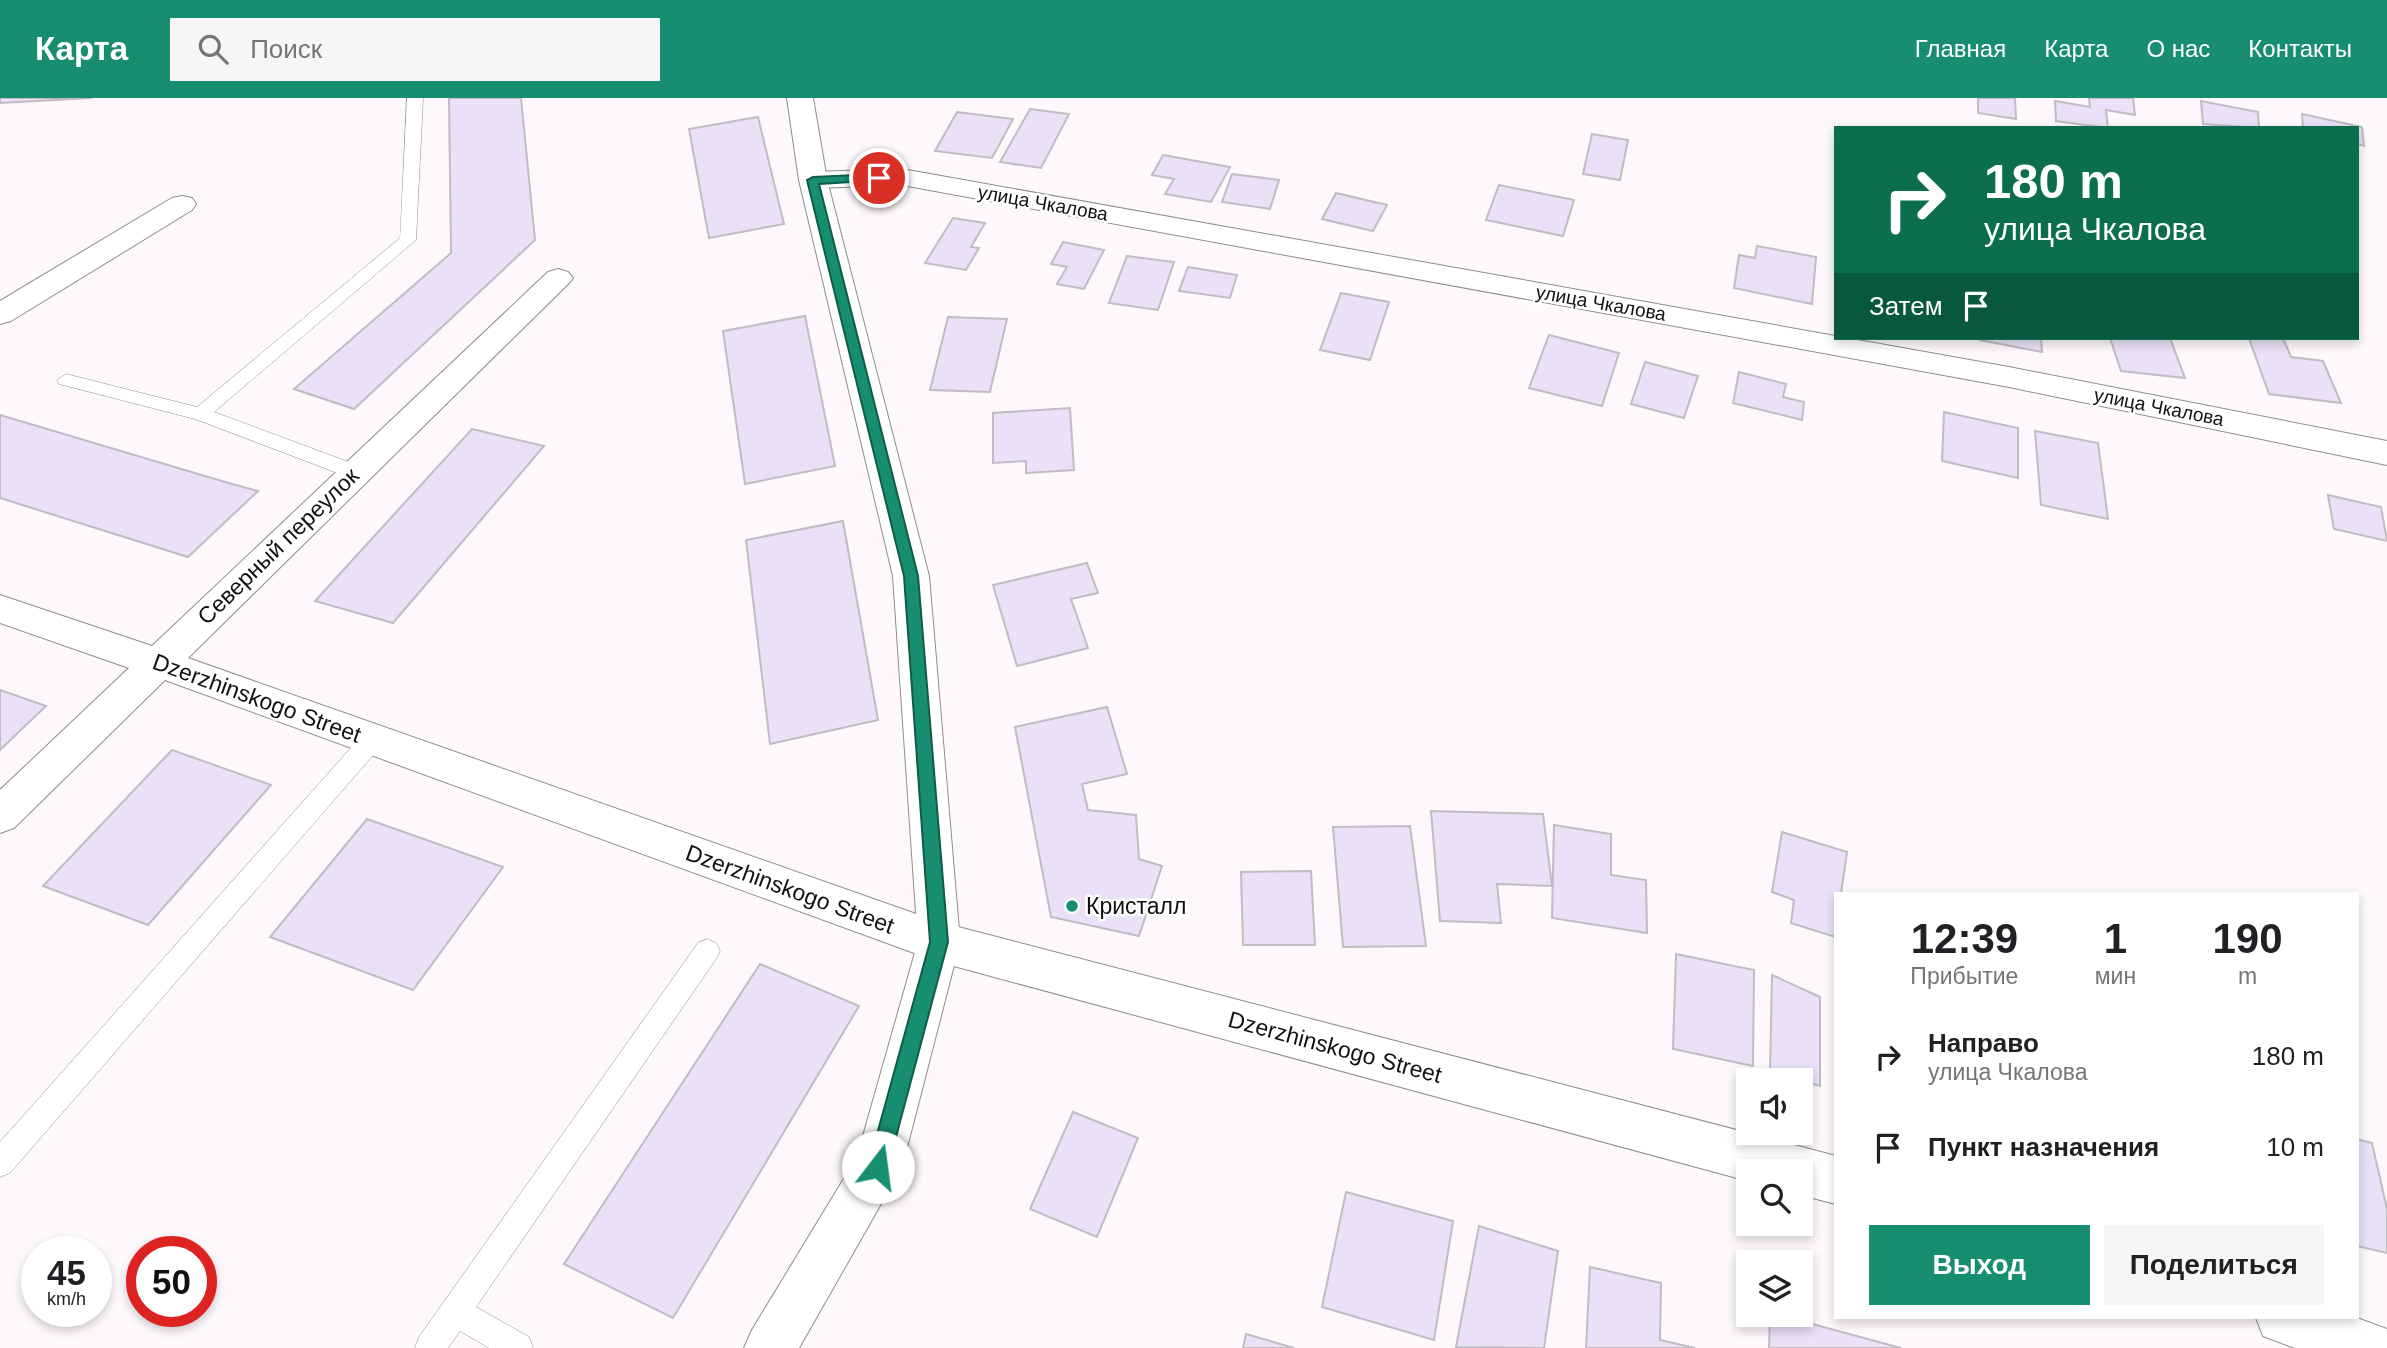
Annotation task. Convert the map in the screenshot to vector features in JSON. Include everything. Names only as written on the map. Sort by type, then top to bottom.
[{"type":"street","points":[[770,1348],[878,1167],[939,942],[911,576],[813,180],[800,98]]},
{"type":"street","name":"улица Чкалова","points":[[813,180],[902,177],[2010,377],[2387,453]]},
{"type":"street","points":[[0,314],[182,204]]},
{"type":"street","name":"Северный переулок","points":[[0,816],[156,662],[558,278]]},
{"type":"street","name":"Dzerzhinskogo Street","points":[[0,609],[156,662],[939,942],[1755,1159]]},
{"type":"street","name":"Dzerzhinskogo Street","points":[[1813,1174],[1834,1180]]},
{"type":"street","points":[[2284,1319],[2372,1348]]},
{"type":"lane","points":[[200,414],[408,240],[415,98]]},
{"type":"lane","points":[[66,380],[200,414],[355,472]]},
{"type":"lane","points":[[0,1163],[373,739]]},
{"type":"lane","points":[[430,1348],[707,951]]},
{"type":"lane","points":[[455,1312],[518,1348]]},
{"type":"building","points":[[0,98],[92,98],[0,103]]},
{"type":"building","points":[[449,98],[521,98],[535,240],[354,409],[294,389],[451,253]]},
{"type":"building","points":[[1978,98],[2015,98],[2016,119],[1978,113]]},
{"type":"building","points":[[2089,98],[2133,98],[2135,115],[2106,110],[2108,126],[2056,121],[2055,101],[2090,107]]},
{"type":"building","points":[[2201,101],[2258,112],[2259,126],[2203,124]]},
{"type":"building","points":[[1030,109],[1069,114],[1041,168],[1000,162]]},
{"type":"building","points":[[957,112],[1013,119],[992,158],[935,151]]},
{"type":"building","points":[[2302,114],[2357,126],[2303,126]]},
{"type":"building","points":[[758,117],[784,224],[709,238],[689,129]]},
{"type":"building","points":[[2359,126],[2362,127],[2364,146],[2359,145]]},
{"type":"building","points":[[1592,134],[1628,140],[1620,180],[1583,174]]},
{"type":"building","points":[[1163,155],[1230,167],[1211,202],[1165,194],[1174,179],[1152,175]]},
{"type":"building","points":[[1232,174],[1279,180],[1270,209],[1222,202]]},
{"type":"building","points":[[1499,185],[1574,200],[1563,236],[1486,220]]},
{"type":"building","points":[[1336,193],[1387,205],[1373,231],[1322,219]]},
{"type":"building","points":[[953,218],[985,223],[971,247],[979,248],[966,270],[925,263]]},
{"type":"building","points":[[1063,242],[1104,250],[1084,289],[1057,284],[1067,267],[1051,264]]},
{"type":"building","points":[[1757,246],[1816,257],[1812,304],[1734,288],[1739,255],[1755,258]]},
{"type":"building","points":[[1127,256],[1174,262],[1158,310],[1109,303]]},
{"type":"building","points":[[1188,267],[1237,275],[1230,298],[1179,291]]},
{"type":"building","points":[[1341,293],[1389,302],[1370,360],[1320,350]]},
{"type":"building","points":[[805,316],[835,466],[745,484],[723,331]]},
{"type":"building","points":[[948,317],[1007,319],[990,392],[930,390]]},
{"type":"building","points":[[1549,335],[1619,353],[1602,406],[1529,388]]},
{"type":"building","points":[[1980,340],[2041,340],[2042,352]]},
{"type":"building","points":[[2111,340],[2171,340],[2185,378],[2121,371]]},
{"type":"building","points":[[2250,340],[2284,340],[2291,357],[2323,361],[2341,403],[2269,394]]},
{"type":"building","points":[[1645,362],[1698,376],[1684,418],[1631,404]]},
{"type":"building","points":[[1739,372],[1786,384],[1783,397],[1804,402],[1802,420],[1733,403]]},
{"type":"building","points":[[1070,408],[1074,470],[1026,473],[1026,461],[993,463],[993,413]]},
{"type":"building","points":[[1944,412],[2018,428],[2018,478],[1942,461]]},
{"type":"building","points":[[0,415],[258,491],[188,557],[0,498]]},
{"type":"building","points":[[472,429],[544,446],[393,623],[315,601]]},
{"type":"building","points":[[2035,431],[2098,443],[2108,519],[2041,505]]},
{"type":"building","points":[[2328,495],[2381,507],[2387,541],[2334,529]]},
{"type":"building","points":[[843,521],[878,720],[770,744],[746,540]]},
{"type":"building","points":[[1087,563],[1098,593],[1071,599],[1088,648],[1017,666],[993,585]]},
{"type":"building","points":[[0,690],[46,706],[0,750]]},
{"type":"building","points":[[1107,707],[1127,774],[1082,784],[1088,810],[1136,815],[1139,859],[1162,866],[1139,936],[1051,917],[1015,727]]},
{"type":"building","points":[[172,750],[271,785],[148,925],[43,886]]},
{"type":"building","points":[[1431,811],[1543,814],[1552,886],[1497,884],[1501,923],[1440,921]]},
{"type":"building","points":[[367,819],[503,867],[413,990],[270,937]]},
{"type":"building","points":[[1554,825],[1611,834],[1611,875],[1646,880],[1647,933],[1552,918]]},
{"type":"building","points":[[1410,826],[1426,946],[1343,947],[1333,827]]},
{"type":"building","points":[[1782,832],[1847,852],[1841,892],[1834,892],[1834,937],[1791,923],[1794,900],[1772,892]]},
{"type":"building","points":[[1311,871],[1315,945],[1243,945],[1241,872]]},
{"type":"building","points":[[1676,954],[1754,970],[1753,1066],[1673,1049]]},
{"type":"building","points":[[760,964],[859,1006],[673,1318],[564,1264]]},
{"type":"building","points":[[1772,975],[1820,997],[1820,1086],[1813,1084],[1813,1068],[1770,1068]]},
{"type":"building","points":[[1073,1112],[1138,1138],[1097,1237],[1030,1209]]},
{"type":"building","points":[[2359,1140],[2372,1143],[2387,1209],[2387,1253],[2359,1246]]},
{"type":"building","points":[[1346,1192],[1453,1221],[1434,1340],[1322,1307]]},
{"type":"building","points":[[1479,1226],[1558,1251],[1544,1348],[1456,1347]]},
{"type":"building","points":[[1590,1267],[1661,1283],[1660,1340],[1695,1348],[1586,1348]]},
{"type":"building","points":[[1813,1324],[1901,1348],[1769,1348],[1770,1327],[1813,1327]]},
{"type":"building","points":[[1246,1334],[1294,1348],[1243,1348]]},
{"type":"place","name":"Кристалл","points":[[1072,906]]},
{"type":"route","points":[[878,1167],[939,942],[911,576],[813,180],[879,178]]}]
